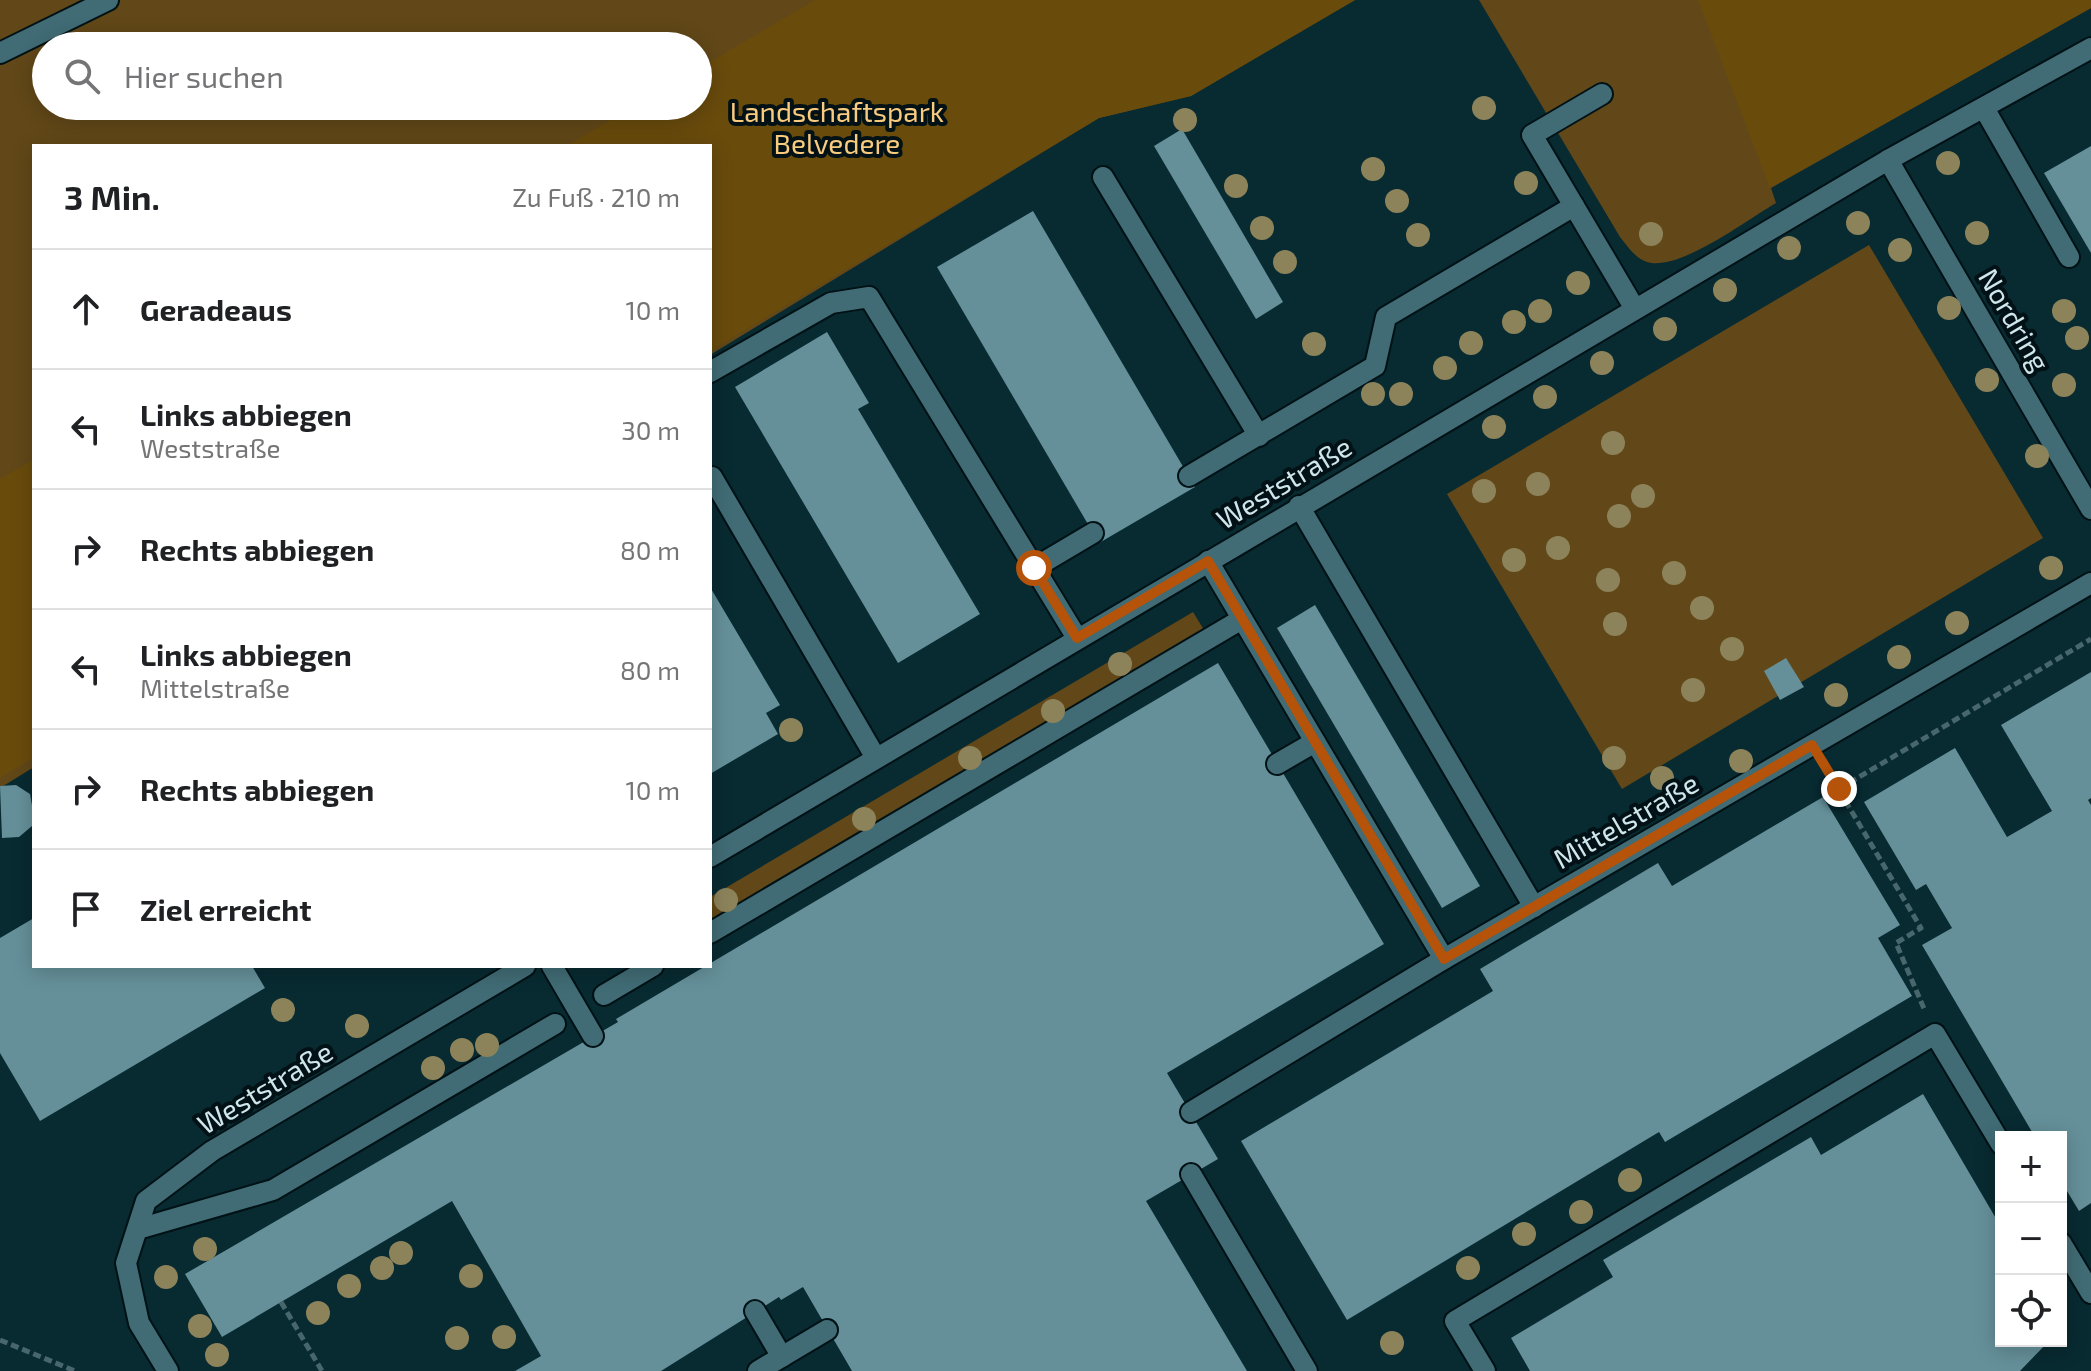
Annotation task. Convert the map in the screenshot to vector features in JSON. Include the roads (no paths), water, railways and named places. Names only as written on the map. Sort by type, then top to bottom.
[{"type":"street","points":[[43,32],[108,0]]},
{"type":"street","points":[[0,53],[32,37]]},
{"type":"street","name":"Weststraße","points":[[712,856],[1888,160],[2091,48]]},
{"type":"street","points":[[1602,94],[1532,135],[1635,309]]},
{"type":"street","points":[[1984,108],[2069,257]]},
{"type":"street","name":"Nordring","points":[[1888,160],[2091,509]]},
{"type":"street","points":[[1103,177],[1259,436]]},
{"type":"street","points":[[1189,476],[1375,366],[1386,317],[1574,206]]},
{"type":"street","points":[[712,371],[831,303],[869,297],[1077,638]]},
{"type":"street","points":[[712,477],[876,758]]},
{"type":"street","points":[[1299,506],[1534,907]]},
{"type":"street","points":[[1034,568],[1093,533]]},
{"type":"street","points":[[1208,561],[1444,959]]},
{"type":"street","name":"Mittelstraße","points":[[1191,1112],[1444,959],[2091,583]]},
{"type":"street","points":[[712,932],[1242,619]]},
{"type":"street","points":[[1277,764],[1315,742]]},
{"type":"street","name":"Weststraße","points":[[168,1371],[139,1323],[126,1263],[146,1201],[212,1151],[522,968]]},
{"type":"street","points":[[553,968],[593,1036]]},
{"type":"street","points":[[604,995],[650,968]]},
{"type":"street","points":[[138,1229],[273,1190],[555,1024]]},
{"type":"street","points":[[1485,1371],[1455,1321],[1935,1034],[1995,1134]]},
{"type":"street","points":[[1191,1174],[1307,1371]]},
{"type":"street","points":[[2067,1253],[2091,1293]]},
{"type":"street","points":[[755,1311],[782,1357]]},
{"type":"street","points":[[758,1371],[827,1330]]},
{"type":"park label","name":"Landschaftspark Belvedere","points":[[837,128]]}]
